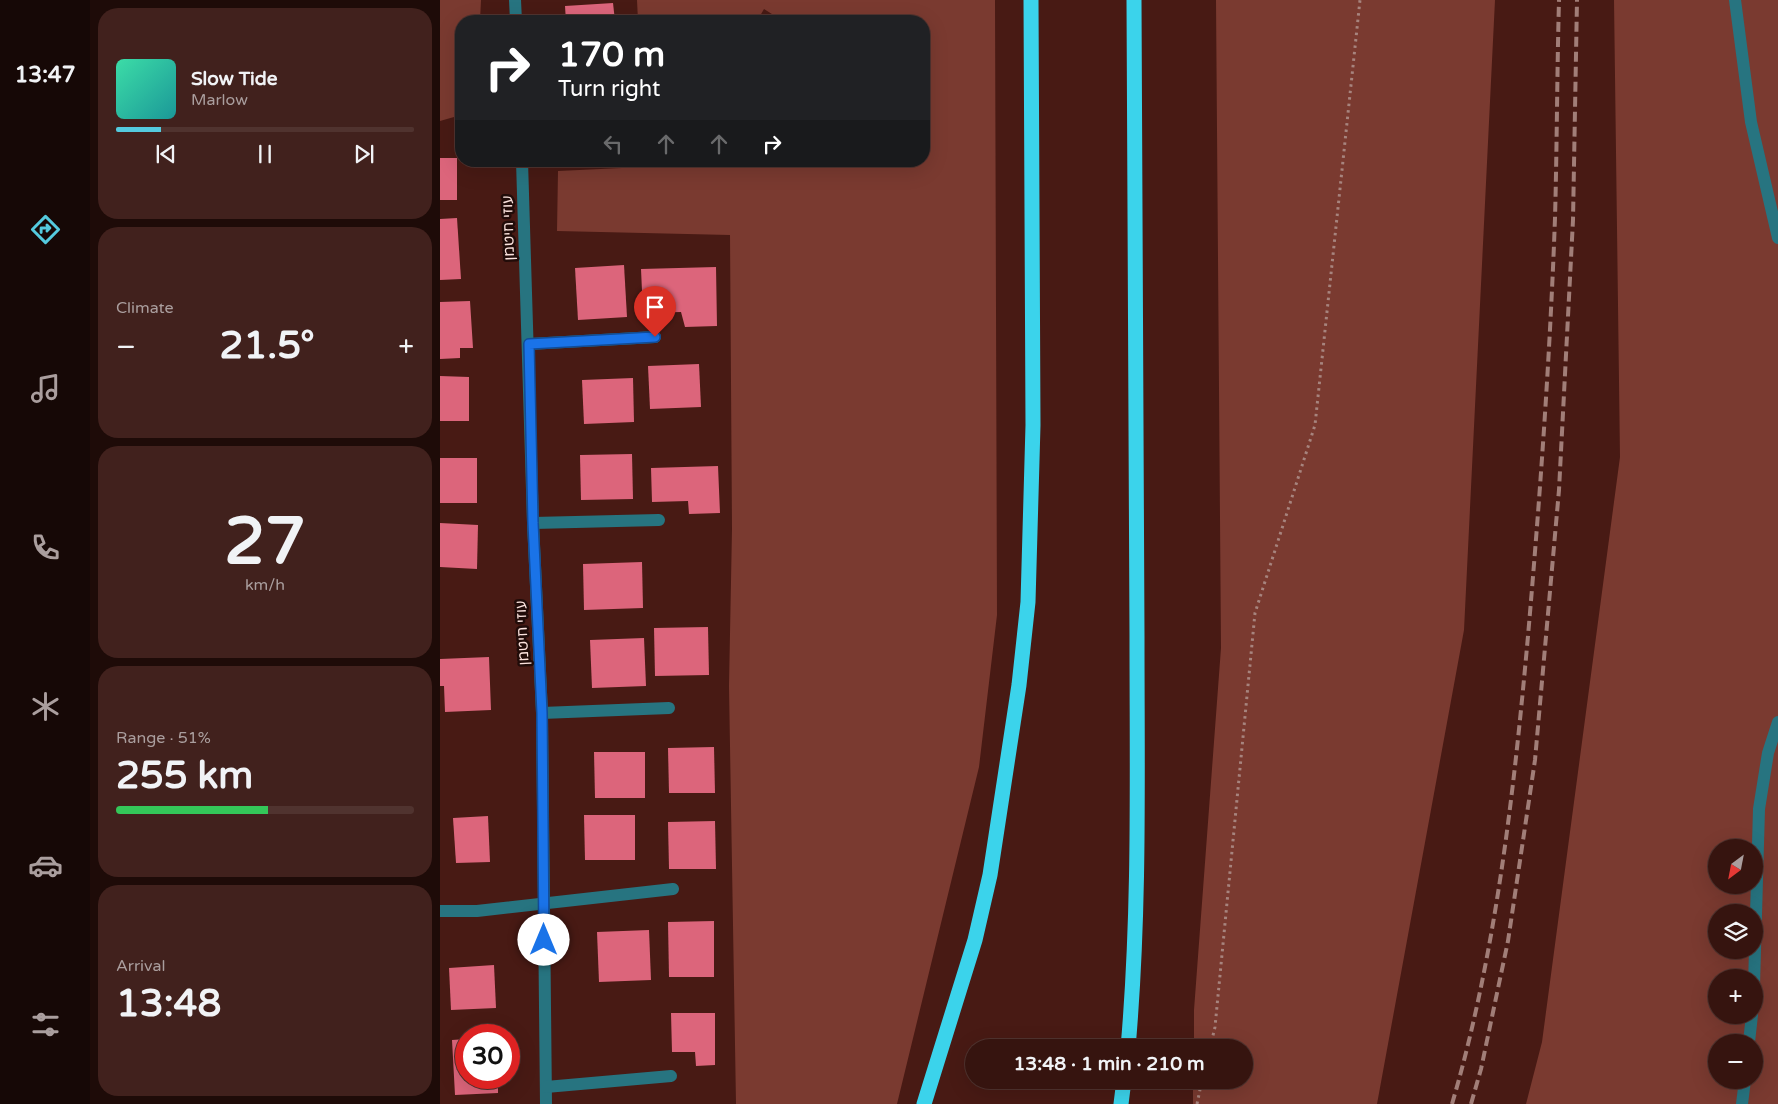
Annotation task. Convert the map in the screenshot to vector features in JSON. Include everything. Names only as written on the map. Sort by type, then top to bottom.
[{"type":"highway","points":[[924,1104],[975,940],[990,875],[1019,685],[1028,602],[1033,425],[1030,0]]},
{"type":"highway","points":[[1129,1039],[1136,945],[1137,833],[1134,0]]},
{"type":"highway","points":[[1121,1104],[1123,1089]]},
{"type":"street","points":[[515,0],[516,15]]},
{"type":"street","points":[[1735,0],[1751,122],[1778,238]]},
{"type":"street","name":"עוזי חיטמן","points":[[522,167],[533,523],[542,713],[546,1104]]},
{"type":"street","points":[[529,344],[655,337]]},
{"type":"street","points":[[533,523],[659,520]]},
{"type":"street","points":[[542,713],[669,708]]},
{"type":"street","points":[[1754,969],[1759,809],[1768,753],[1778,722]]},
{"type":"street","points":[[440,911],[544,904],[673,889]]},
{"type":"street","points":[[546,1088],[671,1076]]},
{"type":"street","points":[[1742,1104],[1744,1089]]},
{"type":"path","points":[[1212,1039],[1215,1027],[1255,613],[1315,425],[1360,0]]},
{"type":"path","points":[[1196,1104],[1200,1089]]},
{"type":"shaded area","points":[[440,0],[481,0],[480,15],[455,15],[455,117],[440,121]]},
{"type":"shaded area","points":[[637,0],[995,0],[997,615],[979,767],[897,1104],[736,1104],[729,686],[732,529],[730,235],[557,231],[558,171],[643,167],[930,167],[930,15],[774,15],[764,9],[760,15],[638,15]]},
{"type":"shaded area","points":[[1216,0],[1495,0],[1464,630],[1377,1104],[1193,1104],[1193,1089],[1253,1089],[1253,1039],[1194,1039],[1194,1010],[1221,648]]},
{"type":"shaded area","points":[[1614,0],[1778,0],[1778,1104],[1526,1104],[1542,1042],[1620,457]]},
{"type":"building","points":[[613,3],[614,15],[566,15],[565,6]]},
{"type":"building","points":[[440,158],[455,158],[455,167],[457,167],[457,200],[440,200]]},
{"type":"building","points":[[457,218],[461,279],[440,280],[440,219]]},
{"type":"building","points":[[624,265],[627,317],[578,320],[575,268]]},
{"type":"building","points":[[716,267],[717,326],[685,327],[681,312],[643,313],[641,269]]},
{"type":"building","points":[[470,301],[473,348],[460,348],[460,358],[440,359],[440,302]]},
{"type":"building","points":[[699,364],[701,407],[650,409],[648,366]]},
{"type":"building","points":[[440,376],[469,377],[469,421],[440,421]]},
{"type":"building","points":[[633,378],[634,422],[584,424],[582,380]]},
{"type":"building","points":[[632,454],[633,499],[581,500],[580,455]]},
{"type":"building","points":[[440,458],[477,458],[477,503],[440,503]]},
{"type":"building","points":[[718,466],[720,513],[689,514],[688,501],[652,502],[651,468]]},
{"type":"building","points":[[440,523],[478,525],[477,569],[440,567]]},
{"type":"building","points":[[642,562],[643,608],[584,610],[583,564]]},
{"type":"building","points":[[708,627],[709,675],[655,676],[654,628]]},
{"type":"building","points":[[644,638],[646,686],[592,688],[590,640]]},
{"type":"building","points":[[489,657],[491,710],[445,712],[444,686],[440,686],[440,659]]},
{"type":"building","points":[[714,747],[715,793],[669,793],[668,748]]},
{"type":"building","points":[[594,752],[645,752],[645,798],[595,798]]},
{"type":"building","points":[[584,815],[635,815],[635,860],[585,860]]},
{"type":"building","points":[[488,816],[490,862],[456,863],[453,818]]},
{"type":"building","points":[[715,821],[716,869],[669,869],[668,822]]},
{"type":"building","points":[[714,921],[714,977],[669,977],[668,922]]},
{"type":"building","points":[[649,930],[651,980],[599,982],[597,932]]},
{"type":"building","points":[[494,965],[496,1008],[451,1010],[449,968]]},
{"type":"building","points":[[671,1013],[715,1013],[715,1065],[696,1066],[695,1052],[672,1052]]},
{"type":"building","points":[[452,1040],[455,1040],[455,1089],[498,1089],[498,1093],[455,1095]]},
{"type":"railway","points":[[1452,1104],[1467,1047],[1492,931],[1509,813],[1523,694],[1550,322],[1555,218],[1559,0]]},
{"type":"railway","points":[[1471,1104],[1481,1069],[1508,941],[1535,760],[1559,490],[1573,220],[1577,0]]},
{"type":"route","points":[[544,940],[542,713],[533,523],[529,344],[655,337]]}]
